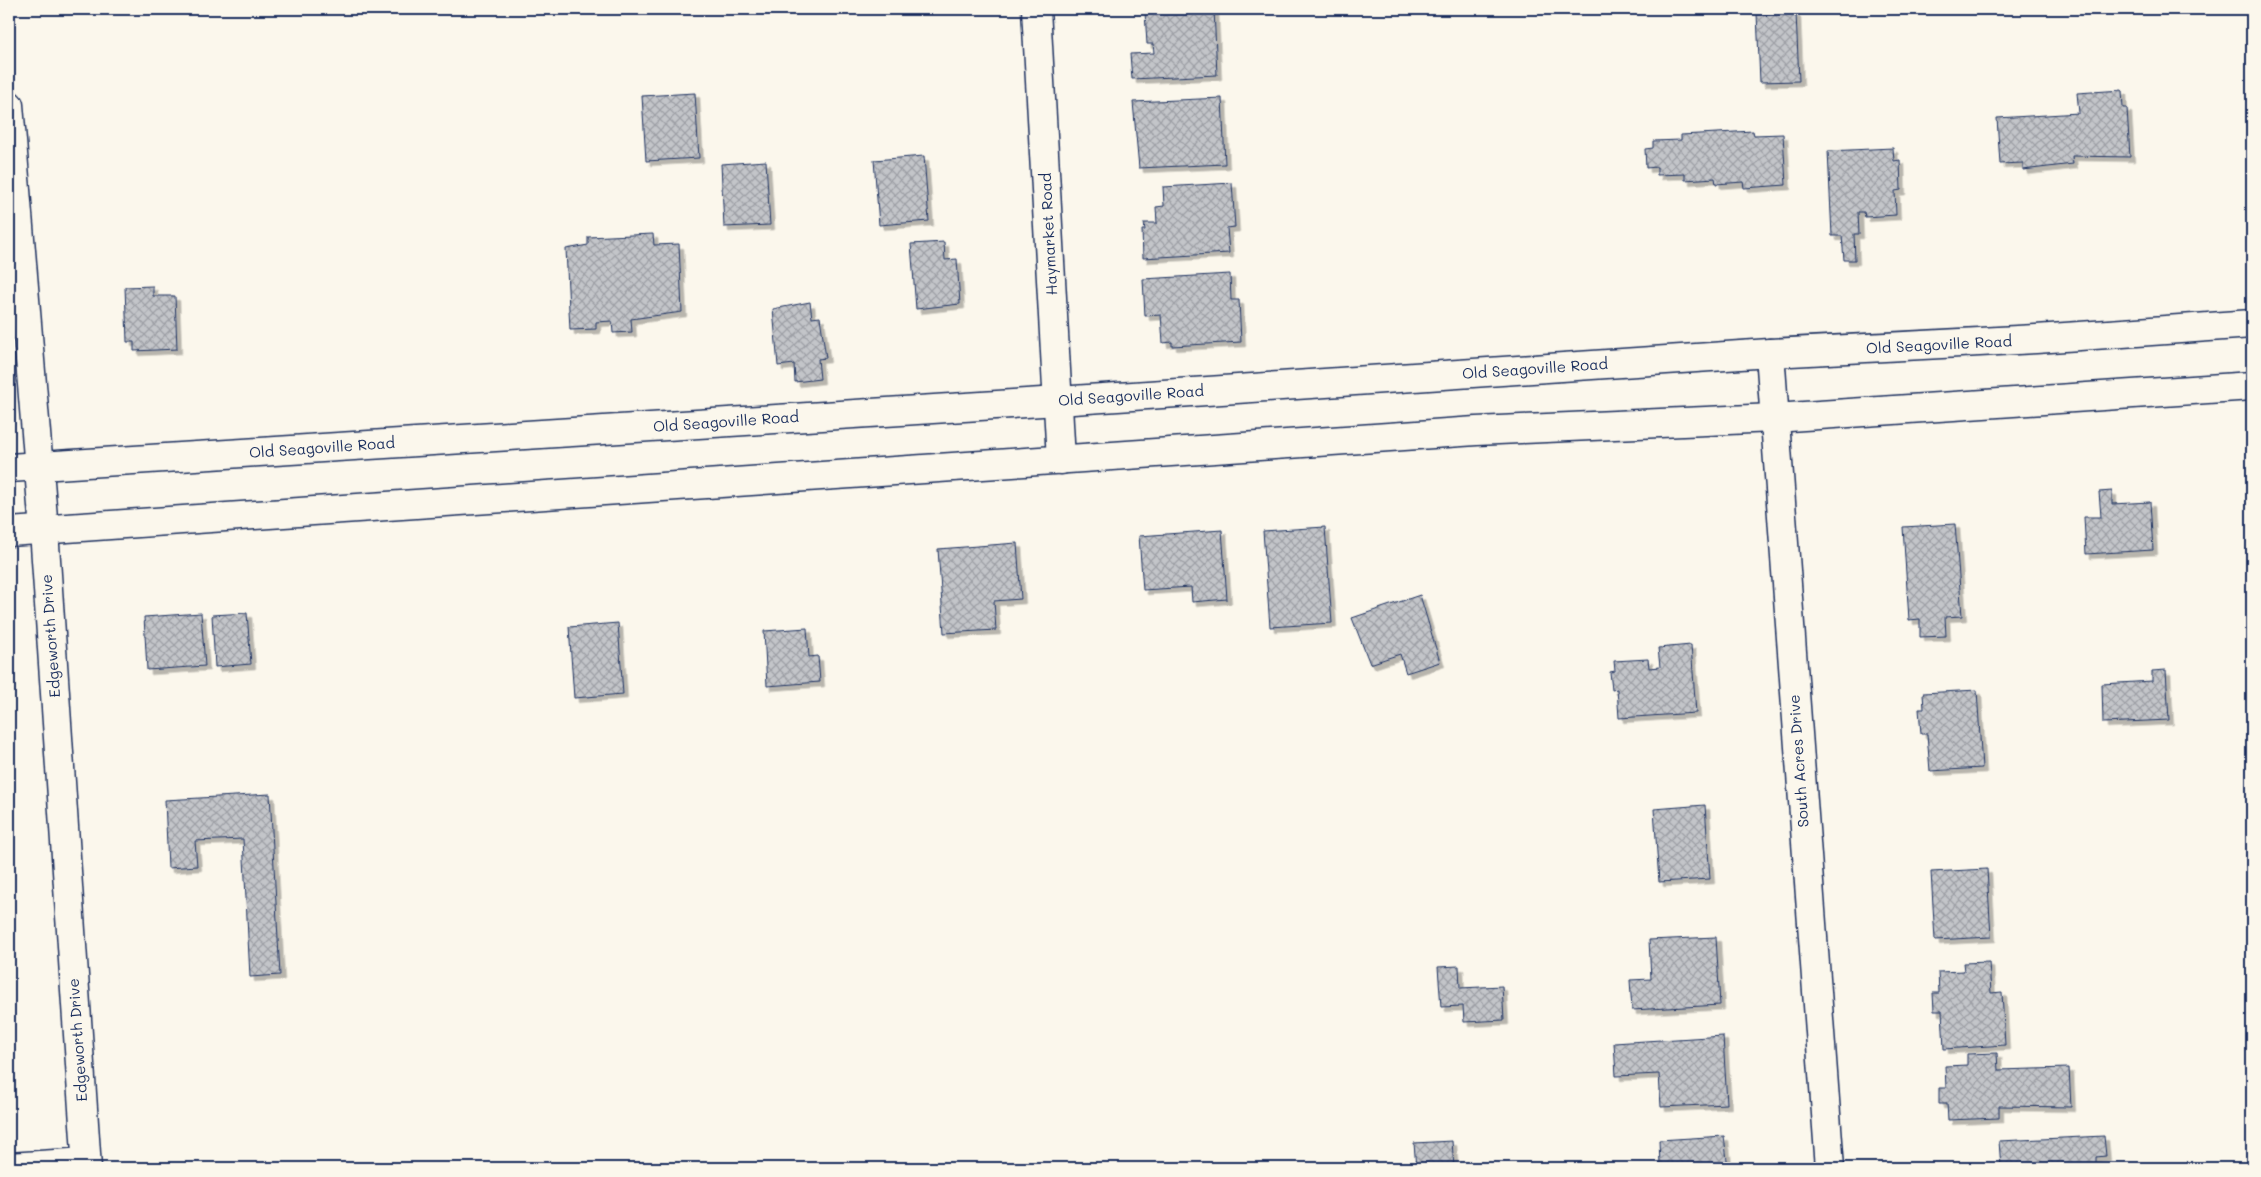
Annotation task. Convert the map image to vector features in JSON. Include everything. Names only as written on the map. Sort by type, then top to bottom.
[{"type":"main road","name":"Haymarket Road","points":[[1036,9],[1061,460]]},
{"type":"main road","name":"Edgeworth Drive","points":[[9,105],[37,466],[44,530],[87,1165]]},
{"type":"main road","name":"Old Seagoville Road","points":[[9,468],[1058,402],[1770,354],[2036,340],[2252,324]]},
{"type":"main road","name":"South Acres Drive","points":[[1770,354],[1830,1168]]},
{"type":"main road","points":[[9,532],[1476,431],[1774,418],[2252,386]]},
{"type":"main road","points":[[9,1167],[87,1165]]},
{"type":"building","points":[[1214,9],[1217,75],[1132,79],[1130,54],[1154,53],[1153,44],[1147,44],[1145,12]]},
{"type":"building","points":[[1796,13],[1799,81],[1760,82],[1757,14]]},
{"type":"building","points":[[2122,90],[2123,108],[2127,108],[2130,157],[2072,156],[2073,164],[2023,170],[2023,163],[2000,164],[1997,118],[2079,113],[2077,93]]},
{"type":"building","points":[[695,93],[699,158],[646,161],[642,96]]},
{"type":"building","points":[[1222,98],[1225,164],[1139,168],[1133,102]]},
{"type":"building","points":[[1753,131],[1754,135],[1783,134],[1786,185],[1744,188],[1743,182],[1716,184],[1715,178],[1685,180],[1685,174],[1657,175],[1657,167],[1646,168],[1645,149],[1653,148],[1653,141],[1681,140],[1681,135]]},
{"type":"building","points":[[1893,148],[1894,161],[1900,160],[1901,190],[1895,191],[1896,215],[1865,217],[1864,212],[1858,212],[1859,234],[1854,234],[1855,260],[1844,260],[1842,236],[1832,236],[1828,151]]},
{"type":"building","points":[[924,156],[929,221],[879,225],[874,160]]},
{"type":"building","points":[[766,161],[770,225],[724,227],[721,164]]},
{"type":"building","points":[[1232,183],[1235,227],[1227,228],[1229,253],[1143,258],[1142,230],[1145,230],[1144,223],[1157,223],[1156,207],[1164,206],[1163,187]]},
{"type":"building","points":[[653,234],[654,245],[679,244],[682,312],[631,319],[632,332],[613,333],[612,321],[596,322],[596,329],[570,330],[566,249],[588,245],[588,237]]},
{"type":"building","points":[[944,242],[945,260],[957,259],[960,304],[916,309],[911,244]]},
{"type":"building","points":[[1230,274],[1231,300],[1239,300],[1241,342],[1172,346],[1172,342],[1163,343],[1161,315],[1145,316],[1143,279]]},
{"type":"building","points":[[153,286],[153,296],[175,296],[177,349],[134,351],[134,342],[127,342],[125,287]]},
{"type":"building","points":[[810,302],[812,318],[820,317],[826,358],[818,359],[820,379],[795,382],[794,364],[778,366],[773,309]]},
{"type":"building","points":[[2112,491],[2112,504],[2150,502],[2153,550],[2086,554],[2084,517],[2101,517],[2099,492]]},
{"type":"building","points":[[1955,524],[1962,616],[1945,617],[1946,636],[1920,637],[1920,619],[1909,620],[1903,527]]},
{"type":"building","points":[[1325,527],[1332,623],[1270,627],[1263,531]]},
{"type":"building","points":[[1222,530],[1227,599],[1192,602],[1191,587],[1143,590],[1139,536]]},
{"type":"building","points":[[1017,543],[1021,599],[994,601],[996,630],[944,633],[938,549]]},
{"type":"building","points":[[1420,595],[1440,662],[1406,673],[1400,654],[1370,664],[1352,618]]},
{"type":"building","points":[[201,613],[205,666],[147,670],[144,617]]},
{"type":"building","points":[[247,613],[251,664],[215,667],[212,615]]},
{"type":"building","points":[[618,623],[623,694],[574,698],[569,627]]},
{"type":"building","points":[[807,628],[809,657],[818,656],[820,682],[767,686],[764,631]]},
{"type":"building","points":[[1691,645],[1696,713],[1619,718],[1617,689],[1612,690],[1610,672],[1615,671],[1614,661],[1648,659],[1649,668],[1660,667],[1658,648]]},
{"type":"building","points":[[2166,670],[2169,720],[2103,723],[2102,684],[2152,681],[2152,671]]},
{"type":"building","points":[[1977,690],[1982,768],[1930,771],[1927,734],[1921,734],[1919,709],[1924,709],[1923,693]]},
{"type":"building","points":[[270,794],[280,975],[250,977],[243,839],[195,841],[197,866],[168,868],[165,800]]},
{"type":"building","points":[[1705,805],[1710,879],[1659,882],[1654,809]]},
{"type":"building","points":[[1987,869],[1991,937],[1935,940],[1931,872]]},
{"type":"building","points":[[1716,937],[1720,1005],[1632,1010],[1630,980],[1651,979],[1649,940]]},
{"type":"building","points":[[1989,962],[1991,993],[2002,992],[2005,1045],[1944,1049],[1942,1011],[1934,1011],[1933,993],[1939,993],[1938,972],[1964,971],[1963,963]]},
{"type":"building","points":[[1459,966],[1460,988],[1502,986],[1504,1020],[1464,1022],[1463,1006],[1441,1007],[1438,967]]},
{"type":"building","points":[[1723,1036],[1727,1104],[1661,1107],[1659,1074],[1616,1076],[1614,1043]]},
{"type":"building","points":[[1997,1053],[1998,1070],[2069,1068],[2071,1107],[1999,1106],[1999,1118],[1948,1120],[1947,1104],[1939,1104],[1939,1088],[1946,1088],[1945,1066],[1967,1065],[1967,1054]]},
{"type":"building","points":[[1724,1136],[1728,1168],[1648,1168],[1648,1166],[1660,1165],[1659,1140]]},
{"type":"building","points":[[2104,1136],[2106,1156],[2096,1157],[2096,1168],[2001,1168],[1999,1141]]},
{"type":"building","points":[[1452,1141],[1454,1168],[1416,1168],[1414,1143]]}]
